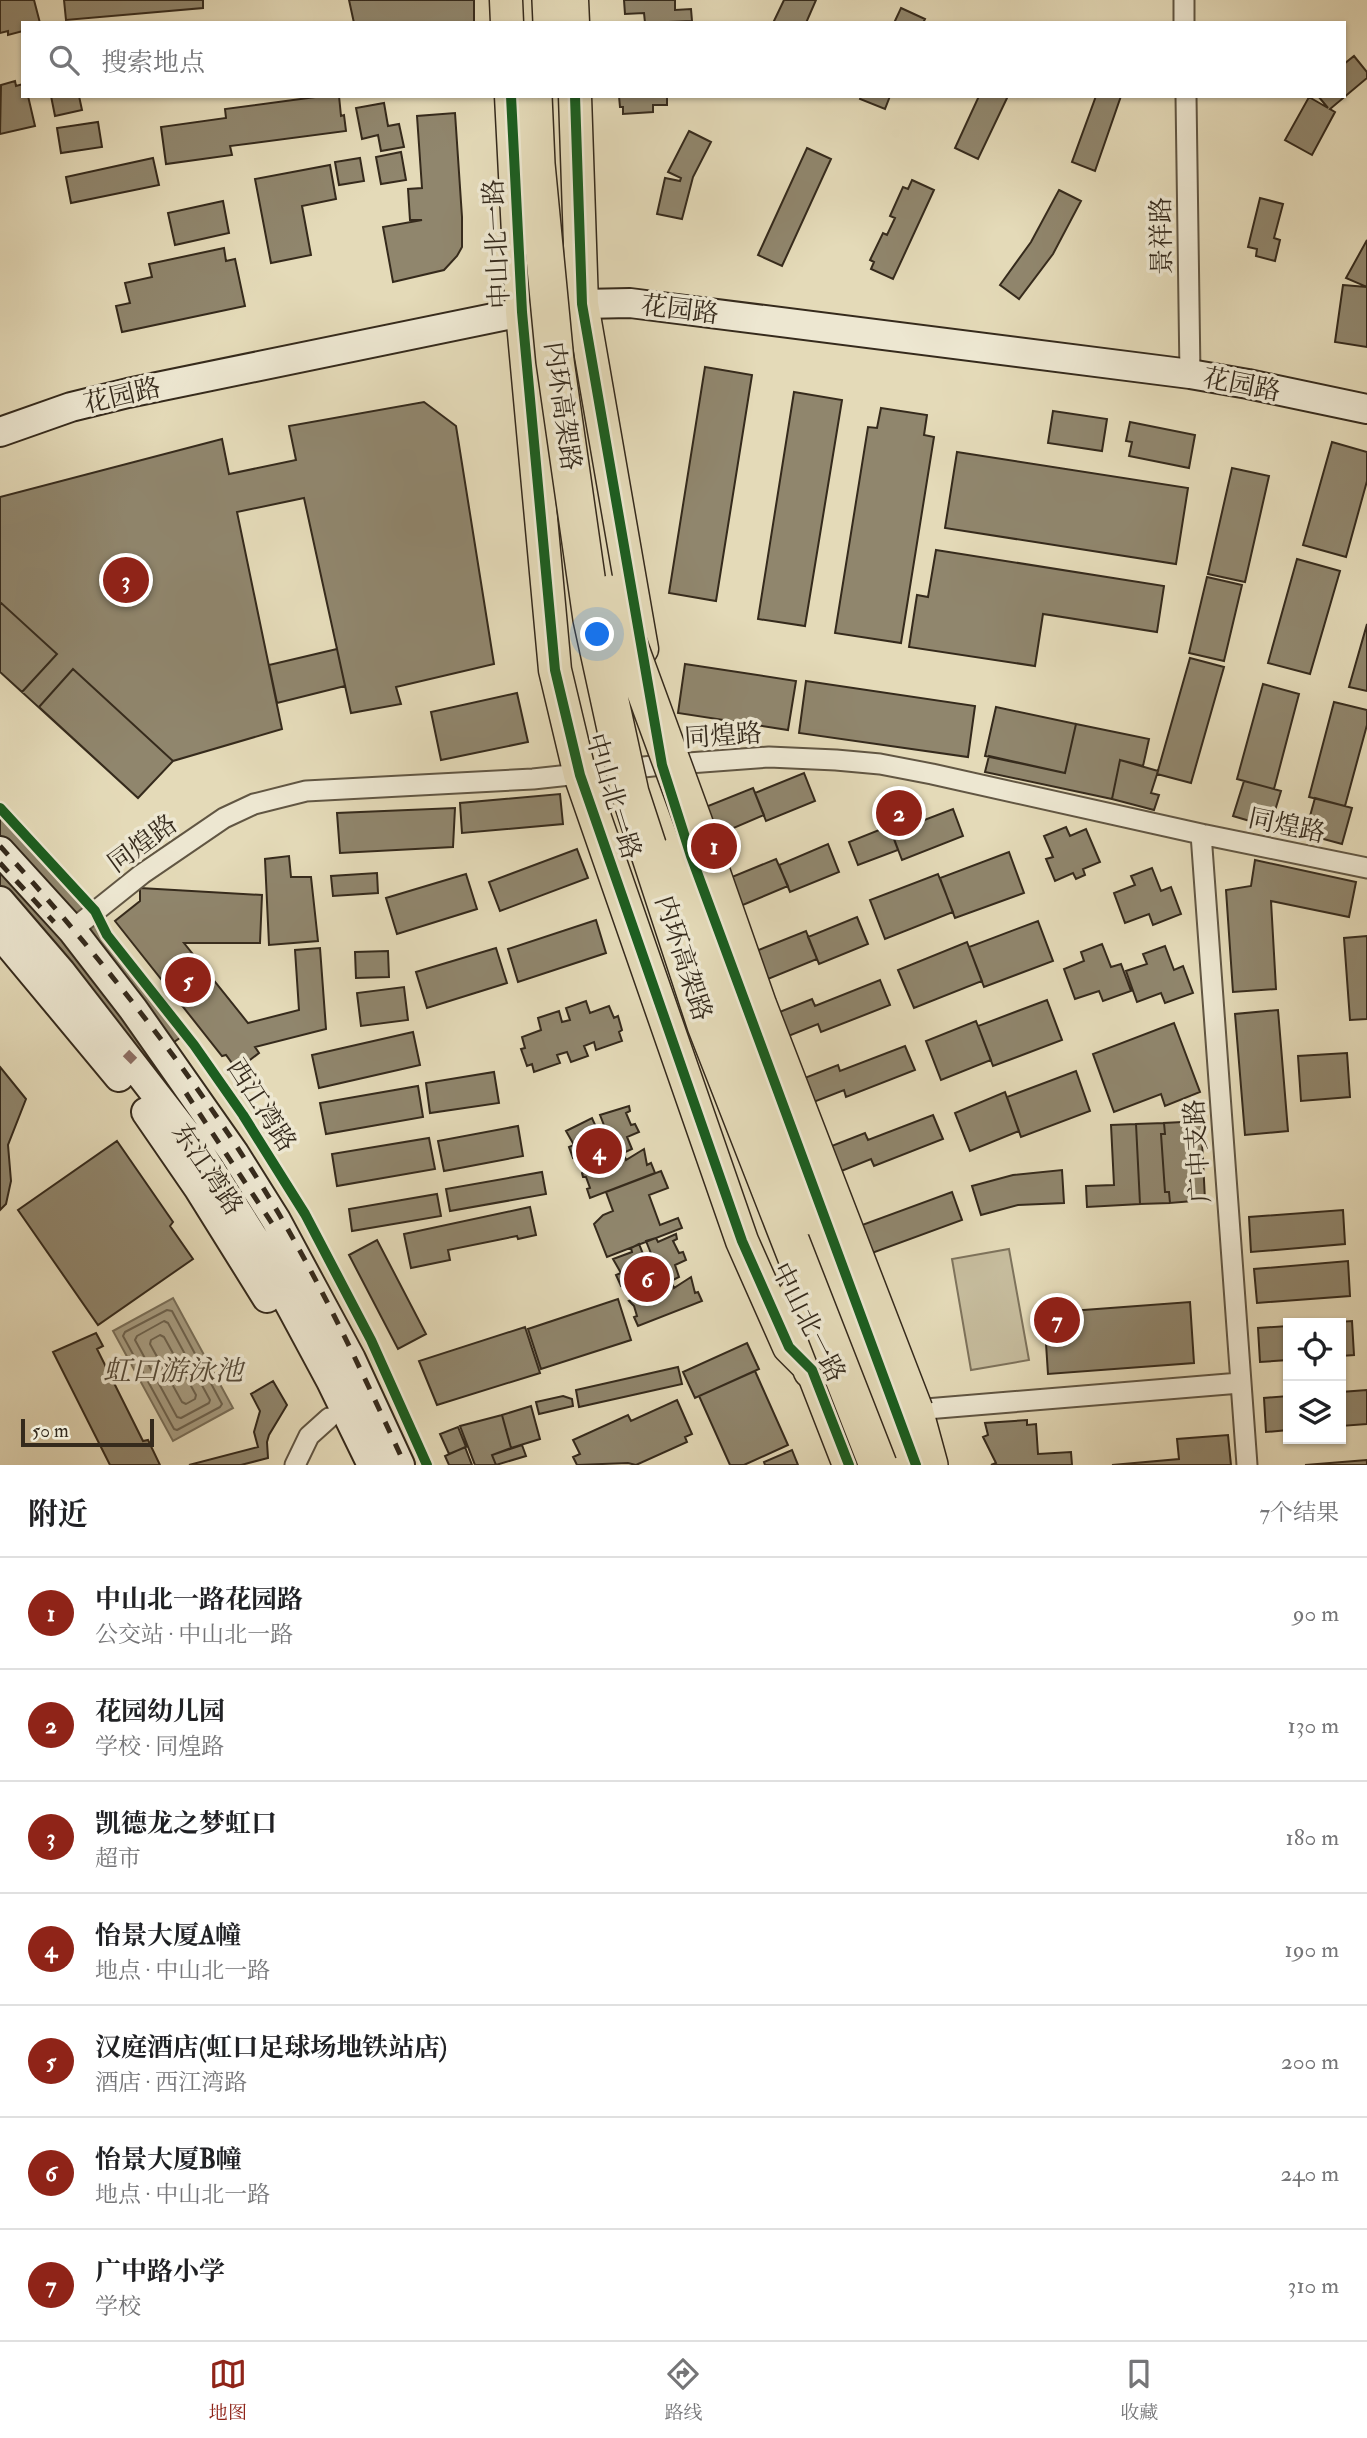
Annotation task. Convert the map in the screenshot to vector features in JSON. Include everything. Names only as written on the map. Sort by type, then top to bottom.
[{"type":"highway","points":[[528,0],[529,21]]},
{"type":"highway","points":[[551,0],[552,21]]},
{"type":"highway","name":"内环高架路","points":[[533,98],[536,164],[555,361],[592,619],[630,793],[706,1025],[878,1465]]},
{"type":"highway","name":"内环高架路","points":[[556,98],[560,171],[587,458],[610,594],[652,783],[801,1202],[902,1465]]},
{"type":"highway","points":[[555,361],[563,545],[576,665],[627,862],[796,1297],[812,1370]]},
{"type":"highway","points":[[610,594],[758,1006],[914,1410],[929,1465]]},
{"type":"main road","points":[[506,0],[507,21]]},
{"type":"main road","points":[[572,0],[573,21]]},
{"type":"main road","name":"中山北一路","points":[[511,98],[522,312],[555,670],[580,775],[743,1241],[789,1347],[812,1370],[849,1465]]},
{"type":"main road","name":"中山北一路","points":[[575,98],[582,304],[662,765],[691,856],[916,1465]]},
{"type":"main road","name":"花园路","points":[[0,432],[71,407],[128,393],[522,312],[582,304],[630,303],[1190,374],[1367,409]]},
{"type":"main road","name":"西江湾路","points":[[0,851],[72,930],[133,1009],[233,1153],[276,1220],[351,1359],[400,1465]]},
{"type":"main road","name":"东江湾路","points":[[0,901],[61,972],[195,1145],[255,1240],[331,1381],[372,1465]]},
{"type":"main road","name":"东江湾路","points":[[0,934],[129,1089],[176,1153],[272,1306],[352,1465]]},
{"type":"street","points":[[1184,0],[1184,21]]},
{"type":"street","name":"景祥路","points":[[1185,98],[1190,374]]},
{"type":"street","name":"同煌路","points":[[72,930],[126,886],[224,818],[254,804],[306,791],[580,775],[662,765],[769,757],[880,764],[1367,868]]},
{"type":"street","name":"广中支路","points":[[1201,834],[1247,1465]]},
{"type":"street","points":[[914,1410],[1240,1383]]},
{"type":"street","points":[[295,1465],[309,1436],[329,1418]]},
{"type":"shaded area","points":[[1009,1249],[1029,1360],[971,1370],[952,1259]]},
{"type":"water","name":"虹口游泳池","points":[[173,1298],[233,1408],[173,1441],[113,1331]]},
{"type":"building","points":[[0,0],[34,0],[39,21],[21,21],[21,32],[8,35],[8,31],[0,33]]},
{"type":"building","points":[[64,0],[203,0],[203,8],[66,20]]},
{"type":"building","points":[[349,0],[474,0],[474,21],[354,21]]},
{"type":"building","points":[[624,0],[675,0],[675,10],[691,9],[692,21],[645,21],[644,13],[625,14]]},
{"type":"building","points":[[784,0],[816,0],[807,21],[774,21]]},
{"type":"building","points":[[901,8],[925,19],[924,21],[895,21]]},
{"type":"building","points":[[1354,56],[1367,72],[1367,78],[1346,96],[1346,62]]},
{"type":"building","points":[[15,81],[16,86],[21,85],[21,98],[28,98],[35,126],[0,134],[1,85]]},
{"type":"building","points":[[51,98],[79,98],[82,110],[55,116]]},
{"type":"building","points":[[308,98],[339,98],[346,131],[230,146],[232,155],[166,164],[161,127],[226,118],[225,109]]},
{"type":"building","points":[[619,98],[667,98],[667,105],[653,105],[653,112],[623,114],[623,107],[620,107]]},
{"type":"building","points":[[860,98],[889,98],[885,109]]},
{"type":"building","points":[[978,98],[1007,98],[978,159],[955,148]]},
{"type":"building","points":[[1095,98],[1120,98],[1095,171],[1072,162]]},
{"type":"building","points":[[1308,98],[1328,108],[1320,98],[1343,98],[1330,109],[1335,112],[1312,155],[1285,140]]},
{"type":"building","points":[[384,103],[388,126],[399,124],[404,147],[381,151],[378,135],[362,139],[356,108]]},
{"type":"building","points":[[455,113],[462,247],[444,270],[393,282],[383,227],[422,220],[410,220],[408,189],[422,188],[417,116]]},
{"type":"building","points":[[98,122],[102,147],[61,153],[57,128]]},
{"type":"building","points":[[689,131],[711,142],[693,177],[682,219],[657,214],[665,178],[680,181],[681,178],[668,172]]},
{"type":"building","points":[[807,148],[831,159],[782,266],[758,255]]},
{"type":"building","points":[[401,152],[406,180],[381,184],[376,157]]},
{"type":"building","points":[[153,158],[159,185],[71,203],[66,177]]},
{"type":"building","points":[[360,158],[364,181],[339,185],[335,162]]},
{"type":"building","points":[[330,165],[336,199],[302,206],[311,255],[271,263],[255,179]]},
{"type":"building","points":[[912,180],[934,190],[893,279],[871,269],[874,262],[870,260],[883,233],[887,235],[895,218],[890,216],[903,187],[908,189]]},
{"type":"building","points":[[1059,190],[1081,201],[1053,254],[1019,299],[1000,285],[1031,242]]},
{"type":"building","points":[[1260,198],[1283,204],[1274,238],[1280,240],[1275,261],[1256,256],[1257,249],[1248,247]]},
{"type":"building","points":[[223,201],[229,233],[175,245],[168,213]]},
{"type":"building","points":[[1367,240],[1367,287],[1346,278]]},
{"type":"building","points":[[224,248],[226,261],[235,259],[245,306],[122,332],[116,306],[130,303],[125,283],[152,277],[149,264]]},
{"type":"building","points":[[1343,285],[1367,287],[1367,347],[1335,342]]},
{"type":"building","points":[[705,367],[752,375],[716,601],[669,593]]},
{"type":"building","points":[[794,392],[842,400],[805,626],[758,619]]},
{"type":"building","points":[[424,402],[456,426],[494,664],[396,687],[401,704],[351,713],[304,498],[237,512],[282,729],[173,761],[138,798],[0,672],[0,497],[222,439],[229,474],[296,460],[289,426]]},
{"type":"building","points":[[881,408],[927,415],[924,435],[934,437],[901,643],[835,633],[868,427],[877,428]]},
{"type":"building","points":[[1053,411],[1107,419],[1102,451],[1048,443]]},
{"type":"building","points":[[1130,422],[1195,435],[1189,468],[1129,456],[1132,442],[1126,441]]},
{"type":"building","points":[[1332,442],[1367,452],[1367,481],[1346,557],[1303,545]]},
{"type":"building","points":[[957,452],[1188,488],[1176,564],[945,528]]},
{"type":"building","points":[[1232,468],[1269,476],[1245,582],[1208,574]]},
{"type":"building","points":[[936,550],[1164,586],[1157,632],[1043,614],[1035,666],[909,647],[917,595],[928,597]]},
{"type":"building","points":[[1297,559],[1340,571],[1310,674],[1268,663]]},
{"type":"building","points":[[1207,577],[1242,585],[1224,661],[1189,653]]},
{"type":"building","points":[[0,602],[57,654],[22,692],[0,672]]},
{"type":"building","points":[[1367,624],[1367,691],[1349,687]]},
{"type":"building","points":[[337,649],[345,686],[277,703],[269,665]]},
{"type":"building","points":[[1190,658],[1224,667],[1191,783],[1157,774]]},
{"type":"building","points":[[685,664],[796,681],[788,730],[678,713]]},
{"type":"building","points":[[73,669],[173,761],[138,798],[39,707]]},
{"type":"building","points":[[806,681],[975,706],[968,757],[799,733]]},
{"type":"building","points":[[1263,684],[1299,694],[1274,789],[1237,779]]},
{"type":"building","points":[[517,693],[528,742],[441,760],[431,712]]},
{"type":"building","points":[[1334,702],[1367,710],[1367,725],[1345,806],[1309,797]]},
{"type":"building","points":[[996,707],[1076,724],[1065,773],[985,756]]},
{"type":"building","points":[[1076,724],[1149,739],[1143,766],[1120,760],[1112,799],[985,772],[989,756],[1065,773]]},
{"type":"building","points":[[1120,760],[1158,771],[1151,793],[1159,795],[1154,810],[1112,799]]},
{"type":"building","points":[[804,773],[815,801],[766,821],[755,793]]},
{"type":"building","points":[[1244,781],[1281,791],[1270,827],[1233,816]]},
{"type":"building","points":[[753,788],[764,815],[715,836],[703,808]]},
{"type":"building","points":[[560,794],[563,824],[462,833],[460,803]]},
{"type":"building","points":[[1315,798],[1352,808],[1342,844],[1305,834]]},
{"type":"building","points":[[455,808],[453,847],[340,853],[337,813]]},
{"type":"building","points":[[953,809],[963,836],[902,860],[887,820],[909,812],[914,824]]},
{"type":"building","points":[[0,813],[125,951],[188,1032],[138,1068],[0,897]]},
{"type":"building","points":[[889,826],[898,850],[858,865],[849,842]]},
{"type":"building","points":[[1066,827],[1070,836],[1086,829],[1100,862],[1083,869],[1085,875],[1076,879],[1073,873],[1055,881],[1046,859],[1053,857],[1044,836]]},
{"type":"building","points":[[828,844],[839,872],[790,892],[779,865]]},
{"type":"building","points":[[577,849],[588,878],[500,911],[489,882]]},
{"type":"building","points":[[1009,852],[1024,893],[955,918],[940,878]]},
{"type":"building","points":[[289,856],[291,877],[311,877],[318,941],[269,945],[265,859]]},
{"type":"building","points":[[776,859],[788,886],[738,907],[727,879]]},
{"type":"building","points":[[1255,860],[1356,882],[1349,917],[1271,901],[1276,989],[1233,992],[1226,890],[1251,886]]},
{"type":"building","points":[[1152,868],[1161,891],[1171,887],[1181,914],[1153,925],[1149,914],[1125,923],[1114,893],[1135,885],[1131,876]]},
{"type":"building","points":[[377,873],[378,893],[333,896],[331,876]]},
{"type":"building","points":[[466,874],[477,909],[397,934],[386,898]]},
{"type":"building","points":[[938,874],[953,912],[885,939],[870,900]]},
{"type":"building","points":[[140,888],[262,895],[260,943],[184,943],[248,1023],[299,1010],[295,950],[320,948],[326,1029],[255,1047],[259,1053],[237,1070],[226,1055],[222,1056],[115,921],[140,901]]},
{"type":"building","points":[[857,917],[868,944],[819,964],[808,937]]},
{"type":"building","points":[[596,920],[606,953],[518,982],[508,949]]},
{"type":"building","points":[[1038,921],[1053,961],[984,987],[969,947]]},
{"type":"building","points":[[806,931],[817,959],[768,979],[756,951]]},
{"type":"building","points":[[1367,936],[1367,1019],[1350,1020],[1344,938]]},
{"type":"building","points":[[967,942],[982,981],[914,1008],[898,970]]},
{"type":"building","points":[[1102,944],[1111,967],[1121,964],[1131,991],[1103,1001],[1099,991],[1075,999],[1064,969],[1084,961],[1081,952]]},
{"type":"building","points":[[1165,946],[1174,970],[1183,966],[1193,993],[1165,1003],[1161,993],[1137,1002],[1126,971],[1147,964],[1143,954]]},
{"type":"building","points":[[496,948],[507,983],[427,1008],[416,972]]},
{"type":"building","points":[[388,951],[389,977],[356,978],[355,952]]},
{"type":"building","points":[[880,980],[890,1005],[821,1032],[818,1024],[786,1037],[777,1013],[812,999],[815,1006]]},
{"type":"building","points":[[404,987],[408,1020],[361,1026],[357,993]]},
{"type":"building","points":[[1047,1000],[1062,1040],[993,1066],[978,1026]]},
{"type":"building","points":[[586,1001],[590,1013],[609,1006],[614,1018],[618,1016],[622,1041],[596,1050],[594,1042],[584,1046],[588,1056],[571,1062],[567,1052],[557,1055],[560,1063],[534,1072],[532,1064],[527,1066],[521,1049],[525,1048],[522,1037],[541,1030],[538,1018],[559,1011],[562,1022],[570,1020],[566,1008]]},
{"type":"building","points":[[1278,1010],[1288,1131],[1245,1135],[1235,1014]]},
{"type":"building","points":[[976,1021],[991,1060],[941,1080],[926,1041]]},
{"type":"building","points":[[1174,1023],[1200,1092],[1165,1106],[1161,1094],[1114,1112],[1093,1054]]},
{"type":"building","points":[[413,1032],[420,1065],[319,1088],[312,1055]]},
{"type":"building","points":[[905,1046],[915,1070],[846,1097],[844,1090],[811,1103],[802,1079],[838,1065],[840,1071]]},
{"type":"building","points":[[1347,1053],[1350,1097],[1301,1101],[1298,1056]]},
{"type":"building","points":[[0,1067],[26,1099],[8,1145],[11,1181],[6,1204],[0,1210]]},
{"type":"building","points":[[1076,1071],[1090,1111],[1021,1137],[1007,1097]]},
{"type":"building","points":[[494,1072],[499,1103],[430,1113],[426,1083]]},
{"type":"building","points":[[418,1086],[423,1117],[326,1134],[320,1103]]},
{"type":"building","points":[[1005,1092],[1019,1131],[970,1151],[955,1113]]},
{"type":"building","points":[[629,1106],[630,1111],[626,1113],[631,1125],[635,1124],[639,1132],[627,1137],[632,1149],[623,1153],[626,1160],[644,1149],[647,1165],[651,1163],[655,1173],[590,1198],[587,1189],[590,1188],[582,1173],[592,1169],[594,1173],[603,1169],[600,1162],[592,1165],[587,1153],[573,1158],[569,1147],[574,1145],[566,1131],[592,1118],[600,1136],[607,1133],[600,1115]]},
{"type":"building","points":[[933,1115],[943,1139],[874,1166],[871,1159],[839,1172],[829,1147],[865,1133],[868,1140]]},
{"type":"building","points":[[1201,1121],[1205,1200],[1170,1203],[1169,1192],[1165,1192],[1161,1134],[1165,1134],[1164,1123]]},
{"type":"building","points":[[1164,1123],[1165,1134],[1161,1134],[1165,1192],[1169,1192],[1170,1203],[1140,1204],[1136,1124]]},
{"type":"building","points":[[1136,1124],[1140,1204],[1087,1207],[1086,1186],[1114,1185],[1111,1125]]},
{"type":"building","points":[[518,1126],[523,1156],[444,1171],[438,1141]]},
{"type":"building","points":[[429,1138],[435,1169],[337,1186],[332,1154]]},
{"type":"building","points":[[117,1141],[173,1222],[170,1226],[193,1259],[98,1325],[18,1210]]},
{"type":"building","points":[[1062,1170],[1064,1203],[1018,1205],[981,1215],[972,1186],[1013,1175]]},
{"type":"building","points":[[661,1171],[668,1188],[649,1195],[660,1225],[678,1218],[682,1228],[607,1257],[594,1224],[603,1215],[613,1211],[606,1192]]},
{"type":"building","points":[[542,1172],[546,1194],[450,1211],[446,1189]]},
{"type":"building","points":[[952,1192],[962,1220],[872,1253],[862,1225]]},
{"type":"building","points":[[437,1194],[441,1216],[352,1231],[349,1209]]},
{"type":"building","points":[[530,1207],[536,1235],[518,1239],[517,1236],[448,1250],[450,1260],[411,1268],[404,1234]]},
{"type":"building","points":[[1343,1210],[1345,1244],[1251,1252],[1249,1217]]},
{"type":"building","points":[[676,1234],[677,1239],[673,1241],[686,1260],[675,1265],[679,1277],[671,1281],[674,1288],[691,1277],[695,1293],[698,1292],[702,1301],[638,1326],[634,1317],[637,1316],[634,1306],[629,1301],[640,1297],[641,1301],[650,1297],[648,1290],[639,1293],[634,1281],[621,1286],[616,1275],[621,1273],[613,1259],[632,1252],[631,1248],[639,1244],[647,1264],[654,1261],[646,1241],[656,1238],[658,1242]]},
{"type":"building","points":[[377,1240],[426,1334],[398,1349],[349,1255]]},
{"type":"building","points":[[1348,1261],[1350,1296],[1257,1303],[1254,1269]]},
{"type":"building","points":[[618,1299],[631,1340],[541,1369],[528,1329]]},
{"type":"building","points":[[1190,1302],[1194,1363],[1048,1374],[1044,1313]]},
{"type":"building","points":[[1346,1321],[1352,1321],[1354,1355],[1346,1356]]},
{"type":"building","points":[[1283,1326],[1283,1360],[1260,1362],[1258,1328]]},
{"type":"building","points":[[525,1327],[540,1373],[437,1405],[419,1361]]},
{"type":"building","points":[[96,1333],[103,1346],[97,1349],[143,1441],[148,1440],[160,1465],[110,1465],[53,1352]]},
{"type":"building","points":[[747,1343],[759,1369],[695,1398],[683,1372]]},
{"type":"building","points":[[678,1367],[682,1384],[579,1407],[576,1390]]},
{"type":"building","points":[[755,1371],[788,1445],[744,1465],[730,1465],[699,1396]]},
{"type":"building","points":[[273,1381],[287,1405],[269,1435],[268,1458],[241,1465],[189,1465],[258,1447],[254,1432],[260,1411],[251,1394]]},
{"type":"building","points":[[1367,1390],[1367,1424],[1346,1426],[1346,1392]]},
{"type":"building","points":[[563,1396],[572,1399],[573,1406],[539,1414],[536,1402]]},
{"type":"building","points":[[1283,1396],[1283,1430],[1266,1432],[1264,1398]]},
{"type":"building","points":[[677,1400],[692,1434],[685,1437],[687,1442],[636,1465],[577,1465],[573,1457],[580,1454],[573,1440],[628,1415],[631,1421]]},
{"type":"building","points":[[531,1406],[540,1439],[511,1448],[502,1415]]},
{"type":"building","points":[[502,1415],[511,1448],[492,1455],[496,1465],[475,1465],[460,1426]]},
{"type":"building","points":[[1027,1420],[1027,1425],[1036,1424],[1038,1454],[1071,1452],[1072,1465],[991,1465],[996,1463],[983,1437],[988,1435],[985,1423]]},
{"type":"building","points":[[458,1427],[466,1447],[449,1454],[440,1434]]},
{"type":"building","points":[[1228,1435],[1231,1465],[1112,1465],[1179,1459],[1177,1439]]},
{"type":"building","points":[[522,1445],[526,1456],[496,1465],[492,1455]]},
{"type":"building","points":[[465,1447],[472,1465],[449,1465],[445,1456]]},
{"type":"building","points":[[792,1450],[798,1465],[765,1465],[764,1462]]},
{"type":"building","points":[[1367,1460],[1367,1465],[1305,1465]]},
{"type":"railway","points":[[0,846],[113,977],[183,1070],[249,1165],[313,1275],[405,1465]]},
{"type":"railway","points":[[0,863],[54,922]]},
{"type":"railway","points":[[186,1093],[275,1228]]},
{"type":"marked path","points":[[126,1053],[134,1061]]},
{"type":"cycle path","points":[[511,98],[522,312],[555,670],[580,775],[742,1241],[789,1347],[812,1370],[849,1465]]},
{"type":"cycle path","points":[[575,98],[582,304],[662,765],[691,856],[916,1465]]},
{"type":"cycle path","points":[[0,808],[95,911],[107,935],[194,1045],[243,1115],[305,1214],[371,1340],[427,1465]]},
{"type":"place","name":"凯德龙之梦虹口","points":[[126,580]]},
{"type":"place","name":"花园幼儿园","points":[[899,813]]},
{"type":"place","name":"中山北一路花园路","points":[[714,846]]},
{"type":"place","name":"汉庭酒店(虹口足球场地铁站店)","points":[[188,980]]},
{"type":"place","name":"怡景大厦A幢","points":[[599,1151]]},
{"type":"place","name":"怡景大厦B幢","points":[[647,1279]]},
{"type":"place","name":"广中路小学","points":[[1057,1320]]}]
